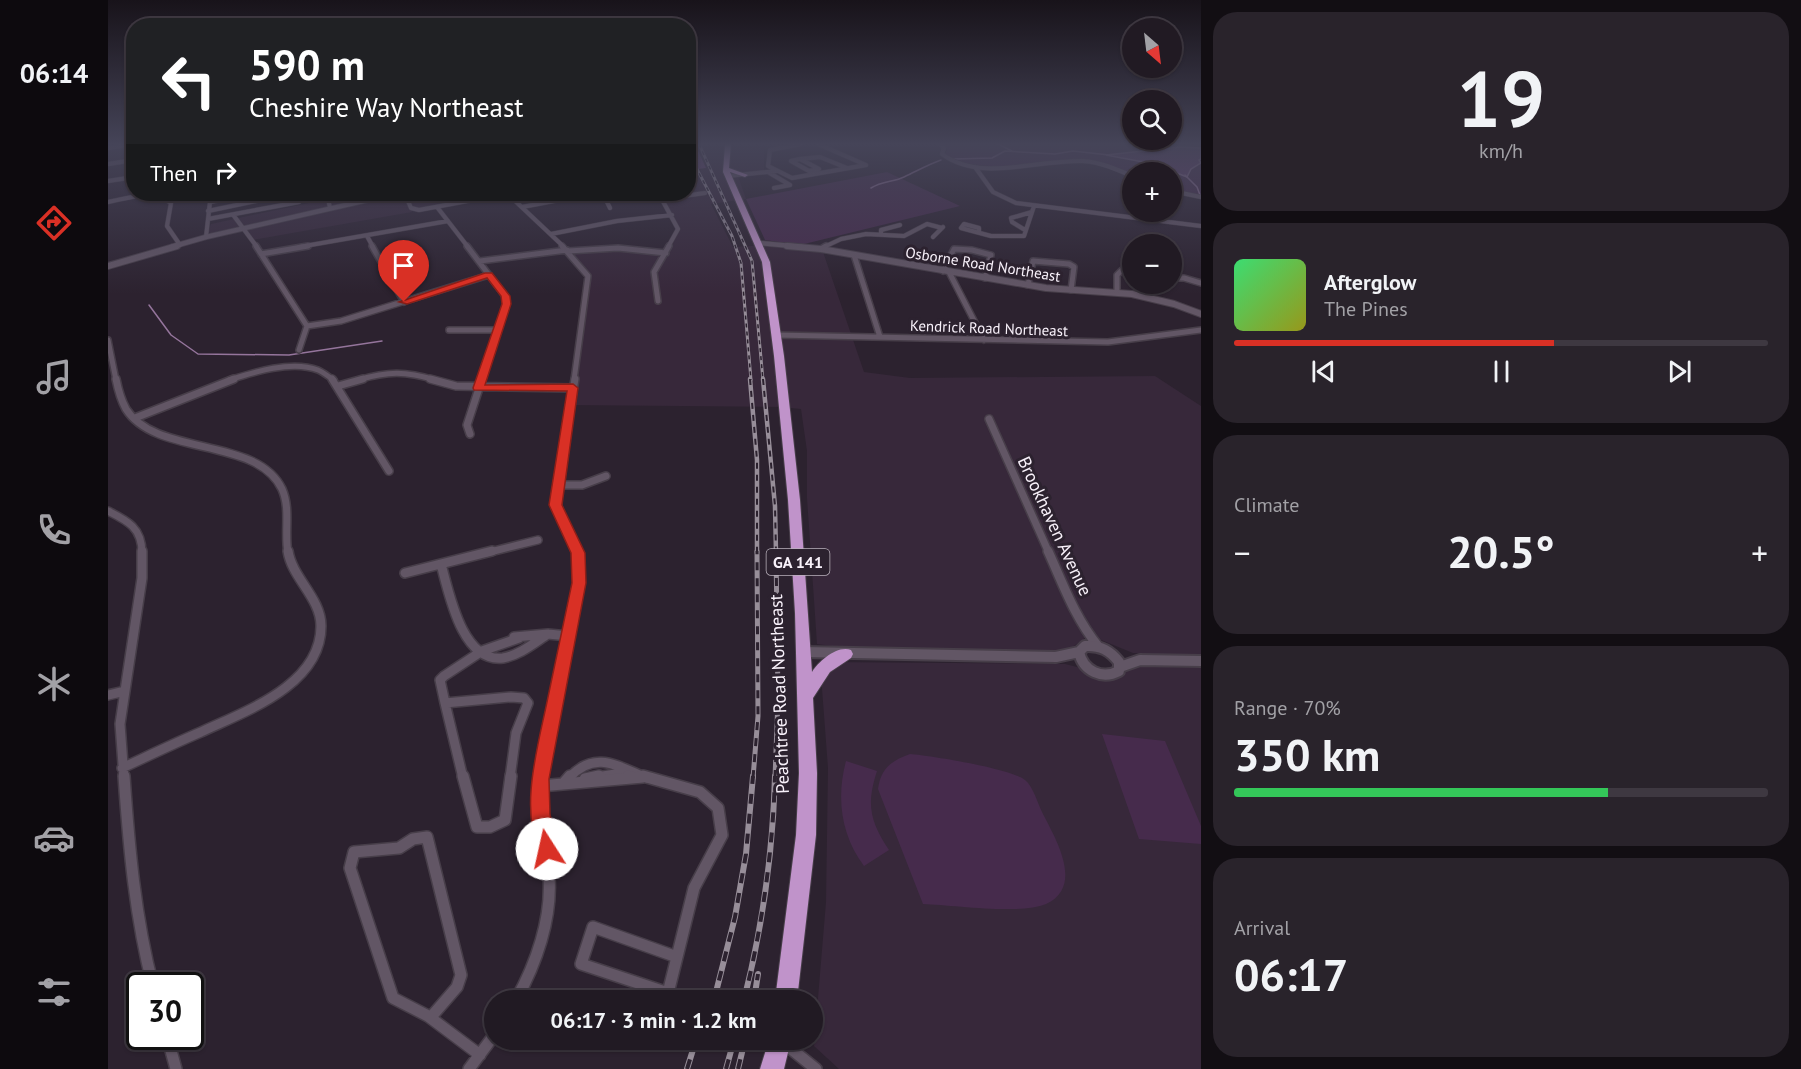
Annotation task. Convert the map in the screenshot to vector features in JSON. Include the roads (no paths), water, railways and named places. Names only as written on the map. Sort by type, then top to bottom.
[{"type":"highway","name":"Peachtree Road Northeast","points":[[737,194],[766,262],[792,469],[808,773],[806,835],[787,990]]},
{"type":"highway","points":[[805,697],[824,667],[845,654]]},
{"type":"highway","points":[[774,1068],[778,1050]]},
{"type":"street","points":[[997,194],[1033,209],[1201,226]]},
{"type":"street","points":[[1183,194],[1201,197]]},
{"type":"street","points":[[108,202],[126,199]]},
{"type":"street","points":[[169,201],[171,203],[167,226],[180,245]]},
{"type":"street","points":[[206,237],[210,202],[215,201]]},
{"type":"street","points":[[208,211],[256,201]]},
{"type":"street","points":[[208,219],[234,216],[300,201]]},
{"type":"street","points":[[328,201],[330,208]]},
{"type":"street","points":[[108,266],[206,237],[362,201]]},
{"type":"street","points":[[408,201],[412,209],[470,201]]},
{"type":"street","points":[[515,201],[551,234],[588,276],[556,505],[574,542],[580,564],[579,583],[540,786],[549,880],[547,913],[540,945],[522,990]]},
{"type":"street","points":[[522,207],[554,201]]},
{"type":"street","points":[[606,201],[610,208]]},
{"type":"street","points":[[658,301],[654,272],[678,229],[664,201]]},
{"type":"street","points":[[437,207],[505,296],[506,304],[467,425],[470,434]]},
{"type":"street","points":[[1025,228],[1012,222],[1011,218],[1033,209]]},
{"type":"street","points":[[979,232],[1019,238],[1026,234],[1025,228],[1033,209]]},
{"type":"street","points":[[551,234],[617,221],[672,215]]},
{"type":"street","points":[[234,216],[245,228],[308,326]]},
{"type":"street","points":[[261,254],[448,221]]},
{"type":"street","points":[[821,249],[828,243],[882,233],[905,236],[920,226],[933,224],[943,227],[933,237]]},
{"type":"street","points":[[882,233],[882,230],[900,225]]},
{"type":"street","points":[[367,236],[404,302]]},
{"type":"street","name":"Osborne Road Northeast","points":[[759,243],[821,249],[1028,285],[1117,292],[1158,299],[1201,314]]},
{"type":"street","points":[[480,261],[618,248],[666,253]]},
{"type":"street","points":[[984,340],[946,271],[954,249],[972,250],[991,255],[985,278]]},
{"type":"street","points":[[854,255],[880,337]]},
{"type":"street","points":[[1028,285],[1033,261],[1069,264],[1074,267],[1072,287]]},
{"type":"street","points":[[1117,292],[1117,275],[1122,270]]},
{"type":"street","points":[[308,326],[326,325],[489,275]]},
{"type":"street","points":[[1182,278],[1201,283]]},
{"type":"street","points":[[299,350],[308,326]]},
{"type":"street","points":[[449,330],[497,330]]},
{"type":"street","name":"Kendrick Road Northeast","points":[[776,335],[1108,342],[1201,330]]},
{"type":"street","points":[[109,345],[123,402],[128,413],[136,421],[158,432],[253,464],[270,473],[277,482],[286,497],[289,559],[318,614],[321,640],[314,657],[297,677],[273,695],[243,713],[122,768]]},
{"type":"street","points":[[135,418],[195,390],[294,366],[321,370],[329,375],[338,386],[389,471]]},
{"type":"street","points":[[338,386],[371,376],[397,372],[411,373],[456,386],[478,388],[573,388]]},
{"type":"street","name":"Brookhaven Avenue","points":[[989,419],[1084,644]]},
{"type":"street","points":[[557,485],[589,481],[597,484],[607,477]]},
{"type":"street","points":[[108,511],[132,523],[139,532],[142,546],[142,578],[120,724],[122,768],[136,906],[141,940],[149,972]]},
{"type":"street","points":[[405,573],[538,540]]},
{"type":"street","points":[[441,564],[456,621],[482,652],[491,659],[513,655],[530,648],[548,634]]},
{"type":"street","points":[[444,703],[511,697],[524,698],[528,703],[516,733],[505,820],[490,827],[477,827],[448,726],[444,703],[440,680],[446,673],[482,652],[519,638],[548,634],[568,636]]},
{"type":"street","points":[[803,652],[1067,657],[1084,644],[1098,646],[1115,656],[1136,661],[1201,661]]},
{"type":"street","points":[[1084,644],[1081,662],[1097,674],[1110,675],[1119,671],[1120,667],[1136,661]]},
{"type":"street","points":[[1115,656],[1120,667]]},
{"type":"street","points":[[1000,657],[1069,662],[1085,666]]},
{"type":"street","points":[[108,695],[125,691]]},
{"type":"street","points":[[568,783],[575,771],[595,762],[616,763],[639,777],[700,792],[718,807],[722,835],[694,888],[678,957],[668,993],[581,964],[593,927],[678,957]]},
{"type":"street","points":[[540,786],[639,777]]},
{"type":"street","points":[[430,1017],[457,987],[461,975],[427,837],[413,839],[399,848],[354,852],[350,868],[393,998],[412,1005],[480,1055]]},
{"type":"street","points":[[469,1069],[484,1049]]},
{"type":"street","points":[[171,1050],[176,1069]]},
{"type":"street","points":[[792,1050],[816,1069]]},
{"type":"waterway","points":[[149,305],[171,335],[198,354],[289,355],[382,341]]},
{"type":"railway","points":[[710,194],[732,236],[741,263],[751,380]]},
{"type":"railway","points":[[722,194],[752,261],[763,380]]},
{"type":"railway","points":[[750,379],[757,460],[757,551]]},
{"type":"railway","points":[[763,379],[775,506],[776,553]]},
{"type":"railway","points":[[753,778],[758,716],[757,551]]},
{"type":"railway","points":[[775,778],[778,699],[776,551]]},
{"type":"railway","points":[[717,990],[735,917],[746,854],[753,776]]},
{"type":"railway","points":[[746,990],[766,889],[775,776]]},
{"type":"railway","points":[[756,990],[758,974]]},
{"type":"railway","points":[[687,1069],[693,1050]]},
{"type":"railway","points":[[726,1069],[731,1050]]},
{"type":"railway","points":[[738,1069],[743,1050]]}]
